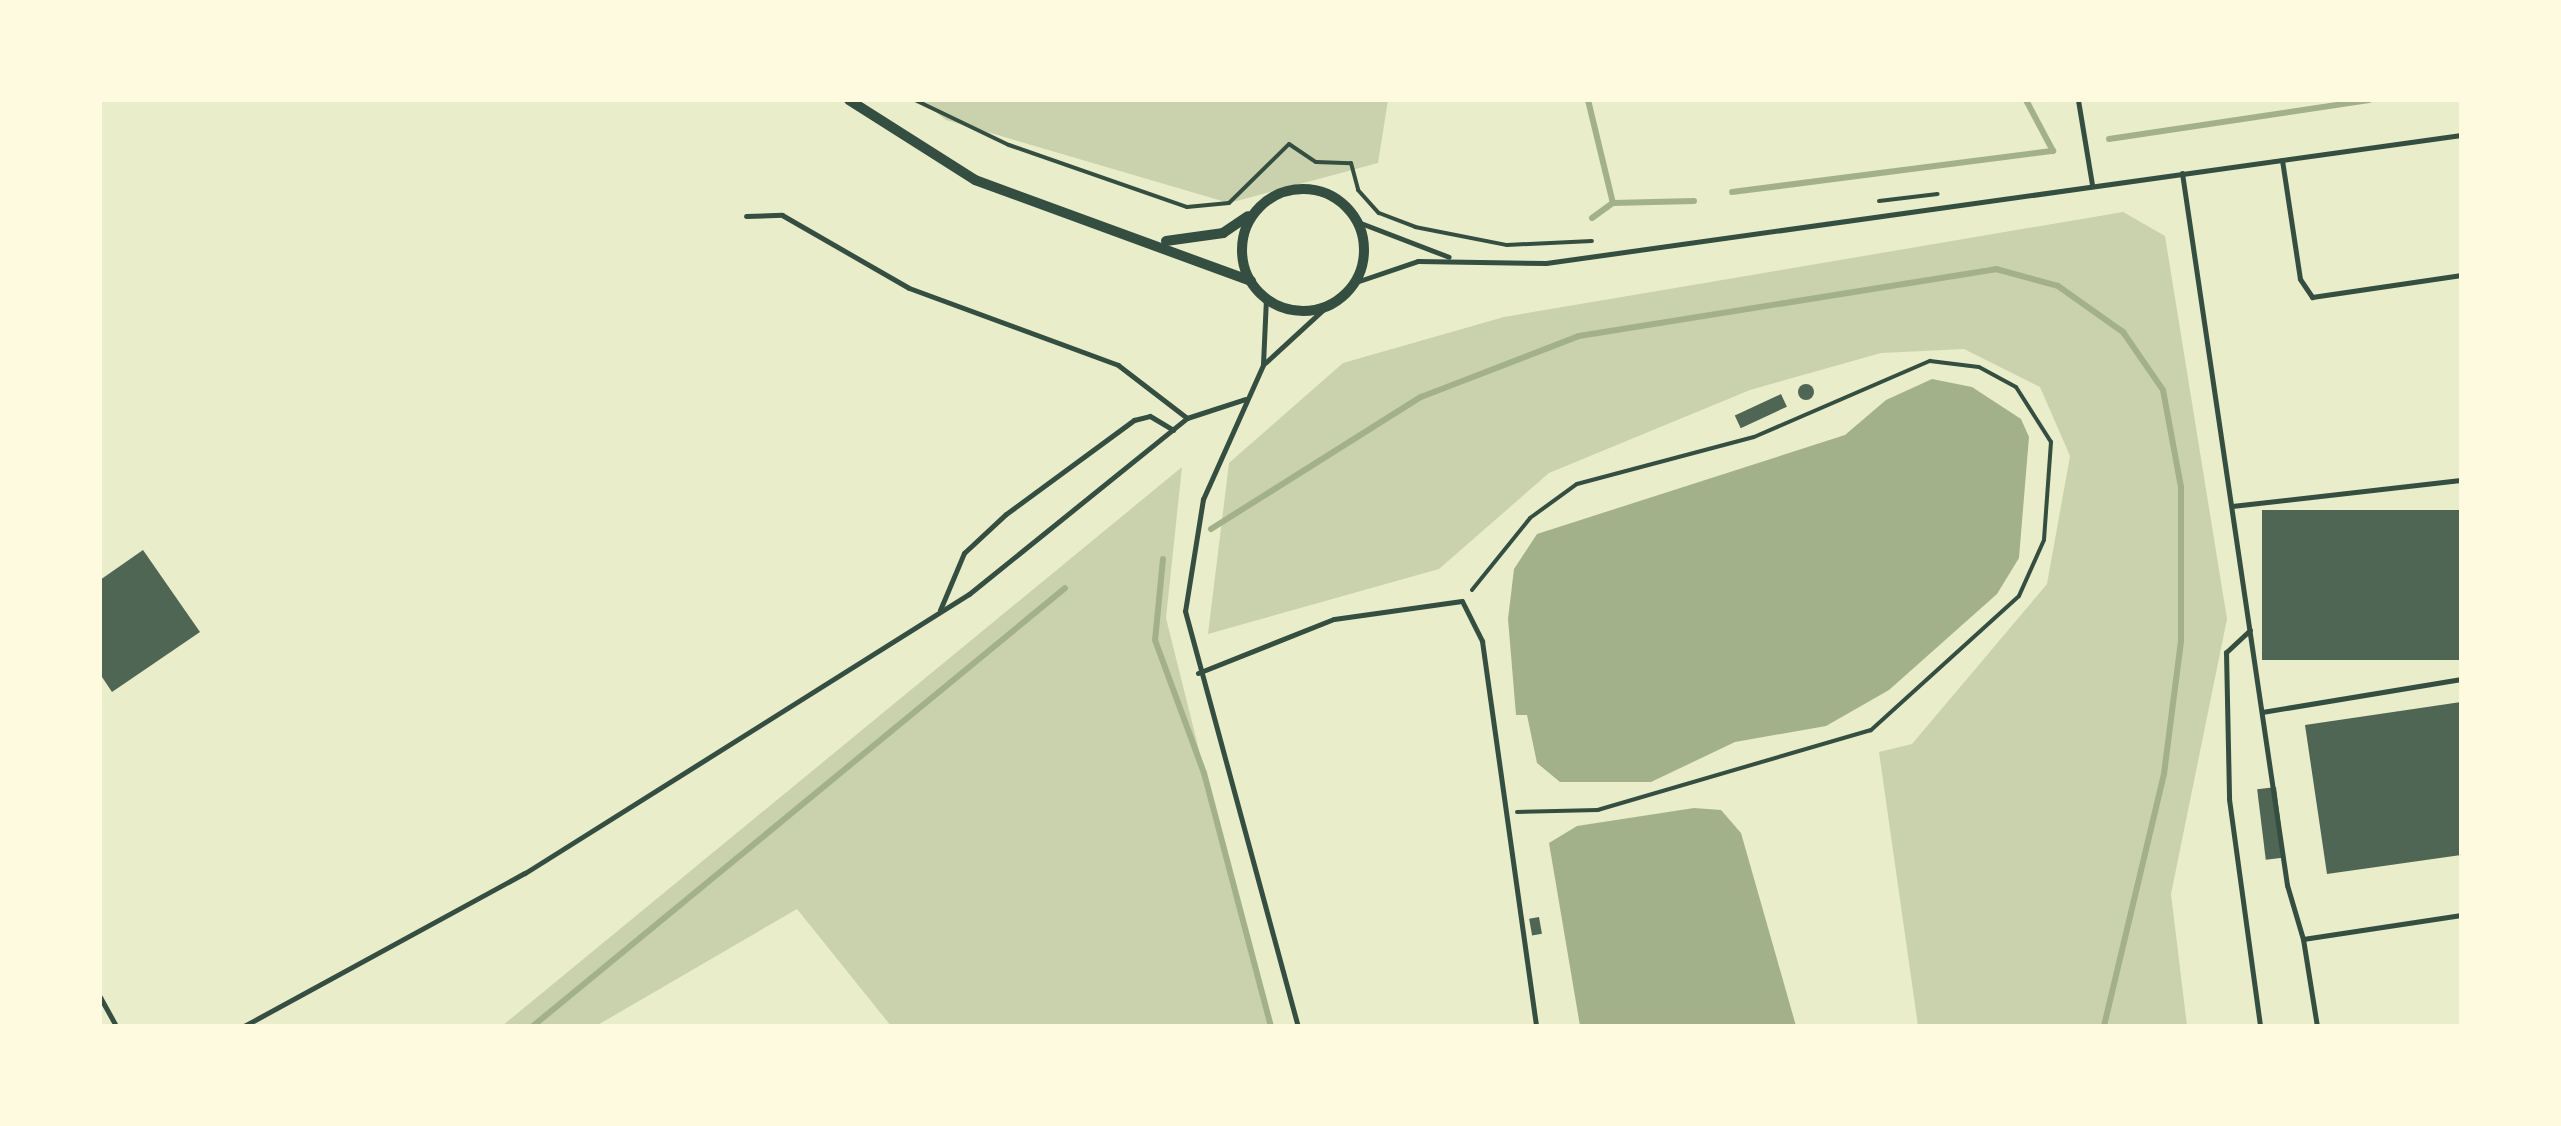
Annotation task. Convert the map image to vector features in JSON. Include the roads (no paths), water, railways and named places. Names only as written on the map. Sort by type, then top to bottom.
[{"type":"street","points":[[849,100],[975,180],[1156,242],[1251,281],[1266,298],[1305,311],[1326,307],[1356,282],[1358,222],[1343,203],[1308,188],[1258,209],[1223,233],[1156,242]]},
{"type":"street","points":[[1251,281],[1242,244],[1258,209]]},
{"type":"lane","points":[[2078,100],[2092,186]]},
{"type":"lane","points":[[1356,282],[1454,258],[1546,263],[2461,135]]},
{"type":"lane","points":[[2282,160],[2300,279],[2312,296],[2461,275]]},
{"type":"lane","points":[[2182,174],[2262,712],[2317,1026]]},
{"type":"lane","points":[[746,216],[782,214],[909,288],[1118,365],[1188,418]]},
{"type":"lane","points":[[1358,222],[1454,258]]},
{"type":"lane","points":[[1263,366],[1266,298]]},
{"type":"lane","points":[[1298,1026],[1198,674],[1184,610],[1191,543],[1245,399],[1263,366],[1326,307]]},
{"type":"lane","points":[[244,1026],[525,873],[940,613],[1188,418],[1245,399]]},
{"type":"lane","points":[[940,613],[964,553],[1006,514],[1122,425],[1150,416],[1174,430]]},
{"type":"lane","points":[[2232,506],[2461,480]]},
{"type":"lane","points":[[1198,674],[1334,619],[1462,601],[1482,640],[1536,1026]]},
{"type":"lane","points":[[2250,630],[2226,652],[2228,762],[2260,1026]]},
{"type":"lane","points":[[2262,712],[2461,680]]},
{"type":"lane","points":[[2303,939],[2461,915]]},
{"type":"lane","points":[[100,997],[116,1026]]},
{"type":"waterway","points":[[1588,100],[1613,203],[1694,201]]},
{"type":"waterway","points":[[1732,192],[2053,151],[2026,100]]},
{"type":"waterway","points":[[2109,139],[2369,100]]},
{"type":"waterway","points":[[1592,218],[1613,203]]},
{"type":"waterway","points":[[1211,529],[1421,397],[1579,336],[1996,269],[2058,286],[2123,332],[2163,390],[2181,487],[2181,641],[2164,774],[2104,1026]]},
{"type":"waterway","points":[[1163,559],[1155,640],[1204,773],[1271,1026]]},
{"type":"waterway","points":[[533,1026],[1065,588]]}]
